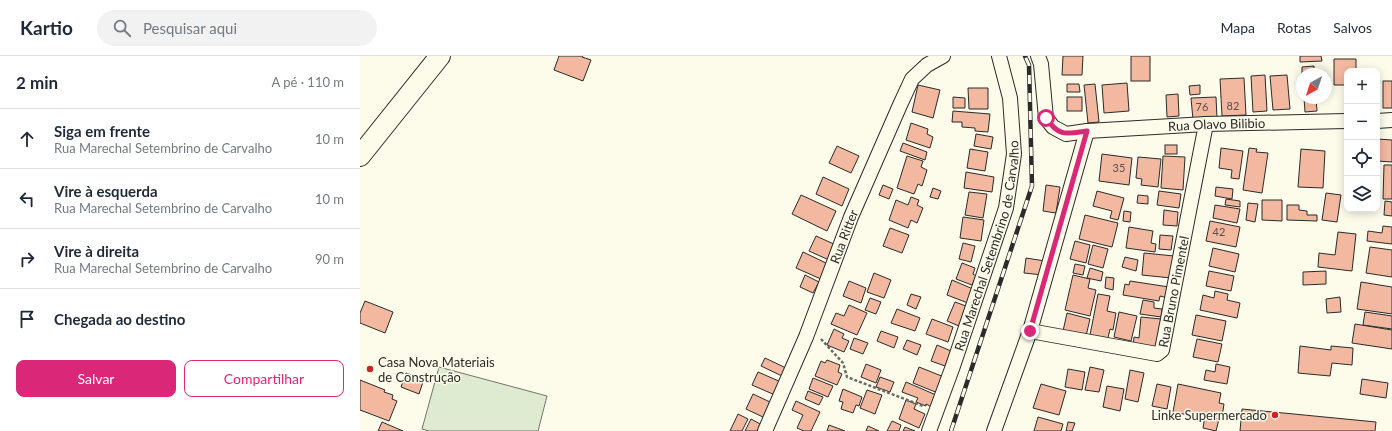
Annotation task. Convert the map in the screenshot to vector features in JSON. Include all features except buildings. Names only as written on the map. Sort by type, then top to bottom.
[{"type":"street","points":[[360,156],[440,56]]},
{"type":"street","name":"Rua Ritter","points":[[765,431],[810,327],[851,217],[912,79],[927,65],[943,56]]},
{"type":"street","name":"Rua Marechal Setembrino de Carvalho","points":[[929,431],[953,366],[1006,208],[1014,154],[1010,98],[999,56]]},
{"type":"street","points":[[994,431],[1030,331],[1087,131],[1066,134],[1053,127],[1046,118],[1041,64],[1038,56]]},
{"type":"street","points":[[1380,121],[1392,120]]},
{"type":"street","name":"Rua Olavo Bilibio","points":[[1087,131],[1206,124],[1344,121]]},
{"type":"street","name":"Rua Bruno Pimentel","points":[[1030,331],[1157,354],[1160,353],[1164,342],[1206,124]]},
{"type":"path","points":[[810,327],[843,362],[847,378],[936,411]]},
{"type":"green space","points":[[439,367],[547,396],[538,431],[429,431],[422,429]]},
{"type":"railway","points":[[951,431],[1032,186],[1029,65],[1025,56]]},
{"type":"place","name":"Casa Nova Materiais de Construção","points":[[370,369]]},
{"type":"place","name":"Linke Supermercado","points":[[1275,415]]},
{"type":"route","points":[[1030,331],[1087,131],[1066,134],[1053,127],[1046,118]]}]
